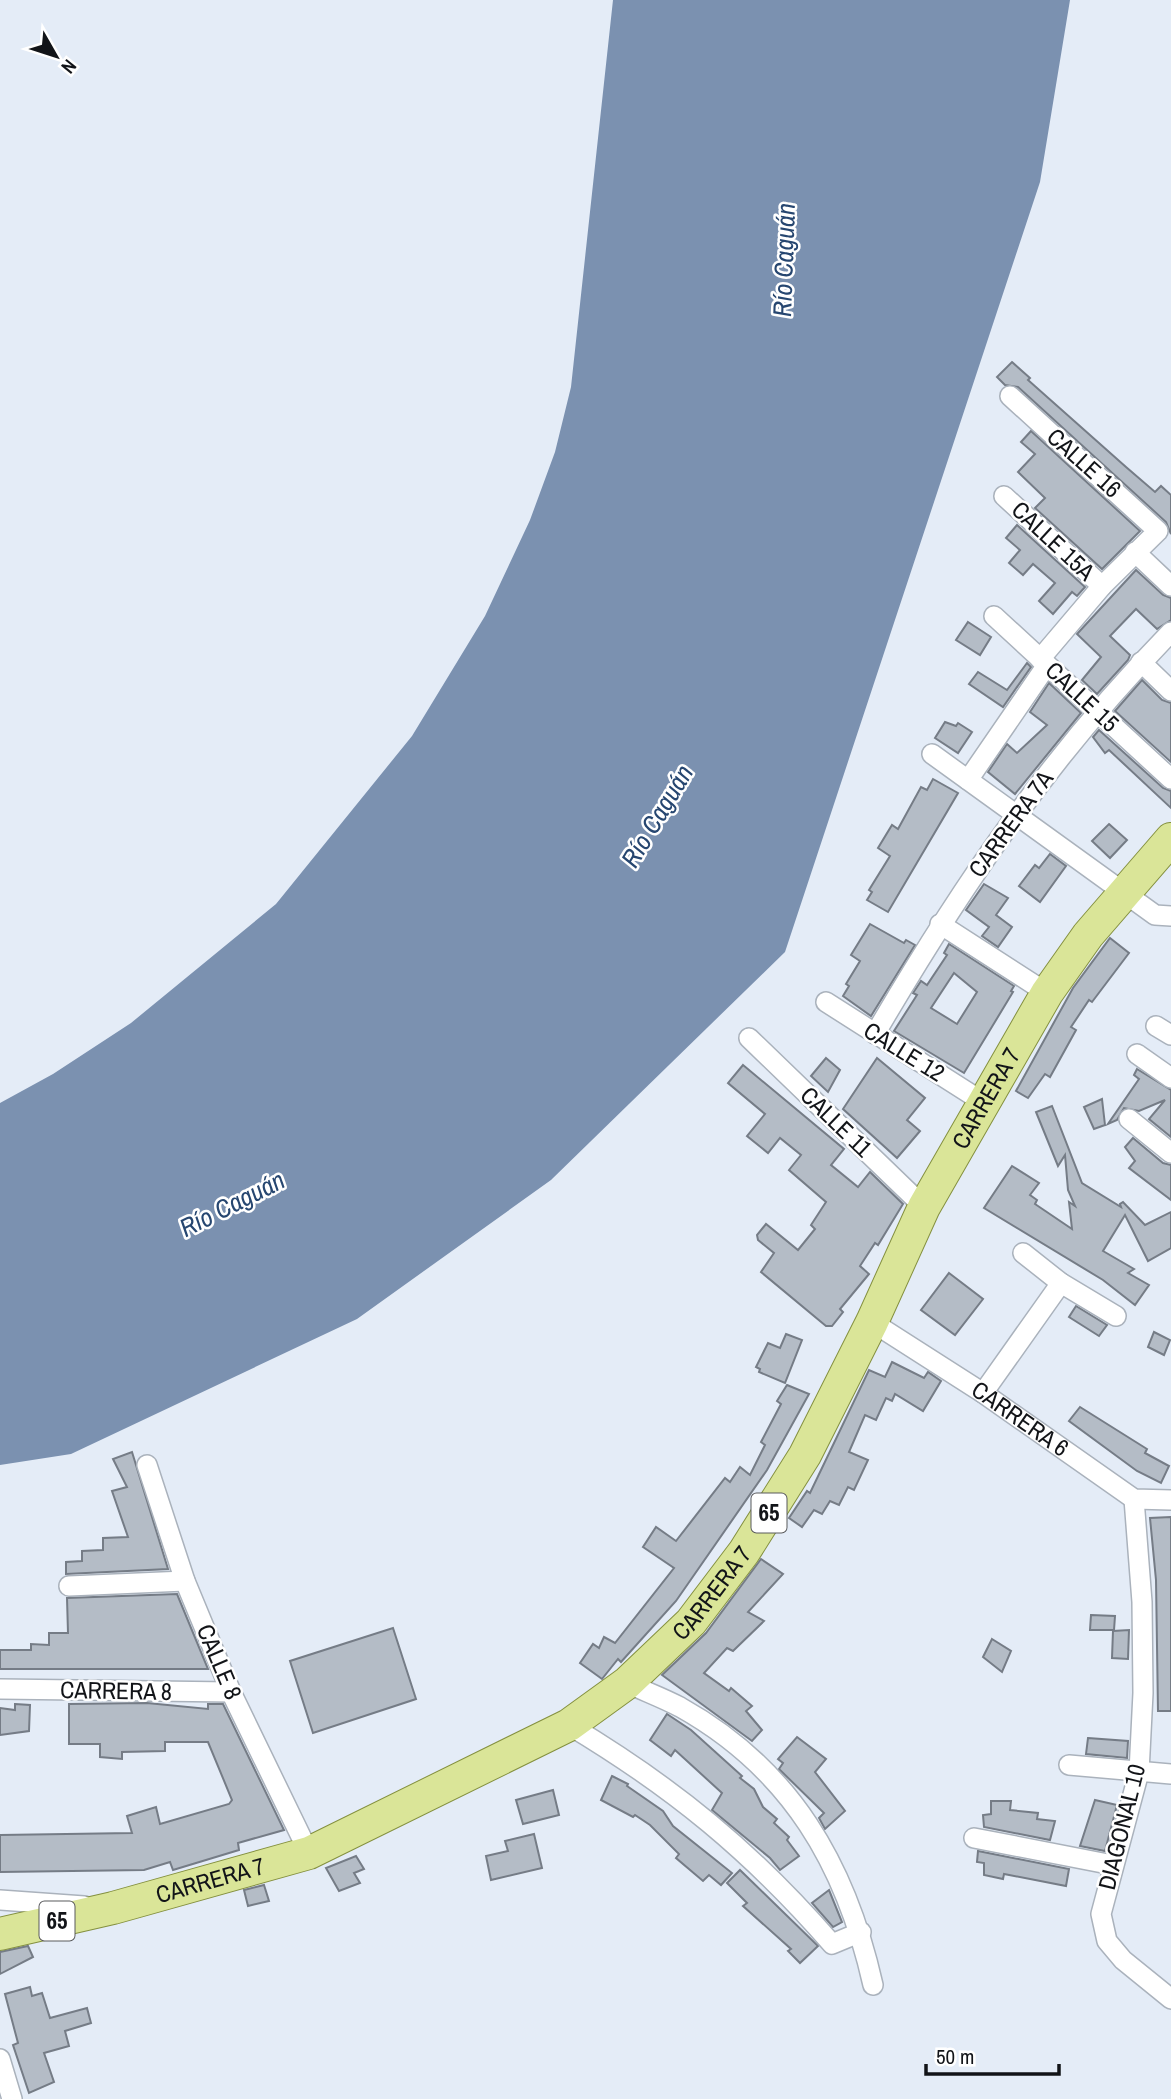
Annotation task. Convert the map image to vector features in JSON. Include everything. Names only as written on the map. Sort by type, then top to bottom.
[{"type":"main road","name":"CARRERA 7","points":[[113,1908],[309,1853],[569,1725],[626,1683],[691,1622],[744,1552],[805,1455],[872,1322],[924,1207],[1047,993],[1088,935],[1171,839]]},
{"type":"main road","name":"65","points":[[0,1934],[113,1908]]},
{"type":"street","name":"CALLE 16","points":[[1010,396],[1158,531],[1135,552]]},
{"type":"street","name":"CALLE 15A","points":[[1004,496],[1102,586]]},
{"type":"street","points":[[968,780],[1044,662],[1102,586],[1135,552],[1171,586]]},
{"type":"street","name":"CALLE 15","points":[[994,616],[1171,779]]},
{"type":"street","name":"CARRERA 7A","points":[[876,1034],[940,924],[1015,814],[1097,711],[1171,632]]},
{"type":"street","points":[[1141,662],[1171,691]]},
{"type":"street","points":[[932,754],[1155,915],[1171,916]]},
{"type":"street","points":[[940,924],[1047,993]]},
{"type":"street","name":"CALLE 12","points":[[826,1002],[983,1102]]},
{"type":"street","name":"CALLE 11","points":[[749,1038],[924,1207]]},
{"type":"street","points":[[1137,1054],[1171,1078]]},
{"type":"street","points":[[1129,1119],[1171,1153]]},
{"type":"street","points":[[1023,1252],[1061,1283],[1116,1316]]},
{"type":"street","points":[[984,1393],[1061,1283]]},
{"type":"street","name":"CARRERA 6","points":[[872,1322],[984,1393],[1134,1499]]},
{"type":"street","name":"CALLE 8","points":[[147,1465],[185,1581],[231,1692],[309,1853]]},
{"type":"street","points":[[1134,1499],[1171,1500]]},
{"type":"street","name":"DIAGONAL 10","points":[[1134,1499],[1142,1602],[1143,1693],[1139,1772],[1101,1914],[1107,1941],[1123,1960],[1171,1999]]},
{"type":"street","points":[[69,1586],[185,1581]]},
{"type":"street","points":[[626,1683],[680,1707],[730,1740],[774,1779],[816,1835],[840,1877],[861,1932],[873,1985]]},
{"type":"street","name":"CARRERA 8","points":[[0,1689],[231,1692]]},
{"type":"street","points":[[569,1725],[628,1760],[726,1835],[786,1892],[832,1944],[861,1932]]},
{"type":"street","points":[[1069,1765],[1171,1774]]},
{"type":"street","points":[[974,1838],[1113,1865]]},
{"type":"street","name":"CARRERA 7","points":[[0,1900],[113,1908]]},
{"type":"street","points":[[0,2059],[12,2099]]},
{"type":"water","name":"Río Caguán","points":[[613,0],[1070,0],[1040,182],[785,952],[551,1180],[357,1319],[71,1454],[0,1465],[0,1103],[53,1074],[131,1023],[276,904],[412,736],[485,616],[530,520],[555,452],[571,387]]},
{"type":"building","points":[[1012,362],[1030,378],[1028,380],[1155,492],[1161,486],[1171,495],[1171,534],[1166,522],[1018,387],[1005,385],[997,377]]},
{"type":"building","points":[[1031,431],[1140,531],[1102,569],[1035,508],[1045,498],[1018,472],[1035,454],[1021,442]]},
{"type":"building","points":[[1017,525],[1085,587],[1077,596],[1072,592],[1053,614],[1039,601],[1055,583],[1033,564],[1023,575],[1009,563],[1020,550],[1006,538]]},
{"type":"building","points":[[1136,570],[1163,595],[1171,598],[1171,620],[1157,629],[1136,609],[1110,636],[1130,655],[1128,660],[1097,694],[1082,680],[1101,657],[1077,634]]},
{"type":"building","points":[[968,622],[991,637],[980,655],[956,640]]},
{"type":"building","points":[[1027,663],[1031,667],[1003,707],[969,684],[978,672],[1007,690]]},
{"type":"building","points":[[1142,680],[1162,700],[1171,703],[1171,762],[1115,711]]},
{"type":"building","points":[[1049,683],[1081,713],[1015,794],[988,772],[1007,744],[1017,753],[1047,725],[1030,712]]},
{"type":"building","points":[[945,722],[956,726],[958,723],[972,732],[958,753],[935,738]]},
{"type":"building","points":[[1099,730],[1163,788],[1171,791],[1171,808],[1109,750],[1105,753],[1093,737]]},
{"type":"building","points":[[933,779],[958,793],[888,912],[867,900],[872,892],[869,890],[890,856],[878,848],[892,825],[898,829],[921,787],[927,790]]},
{"type":"building","points":[[1109,824],[1127,840],[1110,858],[1092,841]]},
{"type":"building","points":[[1050,854],[1066,866],[1040,902],[1019,886],[1035,865],[1039,868]]},
{"type":"building","points":[[984,884],[1008,898],[996,915],[1012,927],[998,947],[982,936],[989,927],[966,910]]},
{"type":"building","points":[[870,924],[904,943],[906,940],[915,945],[871,1016],[843,996],[849,986],[846,984],[860,961],[851,955]]},
{"type":"building","points":[[1110,938],[1129,953],[1092,1002],[1089,1000],[1071,1027],[1076,1030],[1050,1077],[1045,1074],[1028,1098],[1016,1091],[1073,988]]},
{"type":"building","points":[[949,944],[1014,986],[1011,991],[1013,992],[964,1073],[894,1031],[917,995],[913,993],[921,981],[927,985],[947,955],[944,953]],"holes":[[[954,973],[977,992],[957,1024],[931,1008]]]},
{"type":"building","points":[[826,1058],[840,1070],[828,1092],[811,1076]]},
{"type":"building","points":[[877,1058],[925,1098],[907,1120],[920,1131],[897,1158],[843,1109]]},
{"type":"building","points":[[743,1065],[844,1149],[831,1165],[858,1187],[870,1172],[903,1204],[878,1245],[875,1243],[860,1266],[869,1274],[840,1309],[843,1312],[832,1326],[826,1326],[761,1272],[774,1253],[758,1240],[757,1235],[766,1224],[798,1250],[815,1229],[811,1225],[826,1202],[789,1170],[801,1155],[780,1138],[768,1153],[747,1136],[765,1114],[728,1083]]},
{"type":"building","points":[[1137,1069],[1171,1090],[1171,1137],[1149,1119],[1165,1100],[1139,1111],[1124,1108],[1117,1120],[1108,1124],[1139,1079],[1134,1075]]},
{"type":"building","points":[[1102,1099],[1105,1125],[1094,1129],[1084,1107]]},
{"type":"building","points":[[1052,1106],[1082,1183],[1121,1207],[1123,1202],[1145,1225],[1171,1212],[1171,1248],[1148,1261],[1125,1215],[1103,1251],[1134,1269],[1128,1273],[1149,1285],[1135,1305],[1103,1280],[984,1208],[1012,1166],[1039,1183],[1030,1195],[1037,1200],[1035,1204],[1072,1229],[1069,1202],[1075,1206],[1068,1190],[1065,1155],[1058,1166],[1036,1112]]},
{"type":"building","points":[[1133,1138],[1163,1163],[1171,1165],[1171,1200],[1129,1168],[1135,1161],[1125,1147]]},
{"type":"building","points":[[949,1273],[983,1299],[955,1335],[921,1310]]},
{"type":"building","points":[[1076,1306],[1107,1325],[1099,1336],[1069,1317]]},
{"type":"building","points":[[1154,1332],[1170,1340],[1164,1355],[1148,1347]]},
{"type":"building","points":[[786,1334],[802,1340],[785,1383],[759,1372],[760,1369],[756,1367],[768,1343],[780,1348]]},
{"type":"building","points":[[892,1362],[924,1378],[928,1372],[941,1381],[923,1411],[895,1394],[892,1401],[886,1398],[876,1420],[865,1415],[849,1452],[868,1460],[854,1490],[848,1487],[839,1505],[830,1501],[822,1514],[814,1510],[802,1527],[789,1518],[807,1491],[810,1493],[869,1370],[885,1377]]},
{"type":"building","points":[[787,1385],[809,1394],[767,1470],[676,1601],[621,1662],[618,1659],[602,1679],[580,1663],[593,1644],[599,1648],[604,1637],[615,1643],[674,1568],[643,1547],[656,1527],[676,1541],[725,1478],[730,1482],[740,1467],[750,1475],[765,1445],[761,1442],[781,1404],[777,1401]]},
{"type":"building","points":[[1080,1407],[1147,1449],[1145,1453],[1169,1466],[1161,1483],[1137,1471],[1069,1421]]},
{"type":"building","points":[[132,1452],[168,1569],[66,1574],[66,1562],[82,1561],[82,1551],[103,1550],[103,1538],[128,1537],[112,1491],[127,1487],[113,1459]]},
{"type":"building","points":[[1171,1517],[1171,1711],[1158,1711],[1156,1580],[1150,1518]]},
{"type":"building","points":[[761,1559],[783,1574],[748,1612],[764,1621],[733,1651],[727,1648],[704,1673],[729,1691],[731,1688],[752,1706],[746,1711],[762,1730],[752,1741],[662,1675],[706,1633]]},
{"type":"building","points":[[177,1594],[208,1669],[0,1669],[0,1650],[31,1650],[31,1644],[49,1645],[49,1633],[68,1633],[67,1598]]},
{"type":"building","points":[[1091,1615],[1115,1616],[1114,1630],[1090,1630]]},
{"type":"building","points":[[393,1628],[416,1699],[313,1733],[290,1661]]},
{"type":"building","points":[[1129,1630],[1128,1659],[1112,1658],[1113,1631]]},
{"type":"building","points":[[992,1639],[1011,1651],[1002,1672],[983,1657]]},
{"type":"building","points":[[147,1703],[208,1709],[208,1704],[223,1704],[284,1830],[238,1843],[239,1850],[173,1870],[170,1862],[144,1870],[0,1872],[0,1835],[132,1833],[127,1816],[156,1807],[160,1824],[229,1804],[232,1800],[208,1742],[165,1742],[165,1751],[122,1752],[122,1759],[100,1757],[100,1744],[69,1744],[69,1704]]},
{"type":"building","points":[[15,1704],[30,1705],[29,1731],[0,1735],[0,1708],[15,1710]]},
{"type":"building","points":[[667,1714],[691,1730],[742,1776],[740,1778],[754,1789],[763,1807],[777,1819],[774,1823],[789,1837],[787,1840],[799,1856],[780,1870],[770,1858],[712,1810],[722,1793],[675,1750],[671,1756],[650,1740]]},
{"type":"building","points":[[797,1737],[826,1759],[815,1772],[845,1811],[825,1829],[819,1818],[824,1813],[779,1769],[783,1763],[778,1759]]},
{"type":"building","points":[[1088,1738],[1128,1741],[1127,1758],[1086,1754]]},
{"type":"building","points":[[612,1776],[628,1784],[627,1786],[663,1811],[673,1826],[732,1873],[721,1885],[709,1875],[703,1881],[676,1858],[679,1854],[650,1825],[601,1800]]},
{"type":"building","points":[[553,1790],[559,1815],[523,1824],[516,1800]]},
{"type":"building","points":[[1095,1800],[1117,1805],[1105,1851],[1080,1846]]},
{"type":"building","points":[[991,1801],[1011,1801],[1010,1810],[1038,1813],[1037,1819],[1055,1821],[1050,1840],[984,1827],[983,1815],[991,1814]]},
{"type":"building","points":[[534,1834],[542,1868],[491,1880],[486,1856],[508,1851],[505,1841]]},
{"type":"building","points":[[978,1851],[1069,1869],[1066,1886],[1004,1874],[1003,1879],[984,1875],[984,1863],[977,1862]]},
{"type":"building","points":[[356,1856],[364,1869],[354,1873],[360,1883],[339,1891],[326,1868]]},
{"type":"building","points":[[740,1870],[818,1946],[800,1963],[788,1951],[791,1949],[743,1906],[747,1903],[727,1883]]},
{"type":"building","points":[[264,1885],[269,1901],[248,1906],[244,1890]]},
{"type":"building","points":[[829,1890],[842,1922],[833,1927],[812,1903]]},
{"type":"building","points":[[28,1946],[33,1957],[0,1974],[0,1952]]},
{"type":"building","points":[[30,1987],[32,1996],[42,1993],[50,2018],[87,2008],[91,2023],[65,2031],[69,2046],[44,2053],[54,2082],[29,2093],[13,2045],[18,2043],[5,1994]]}]
